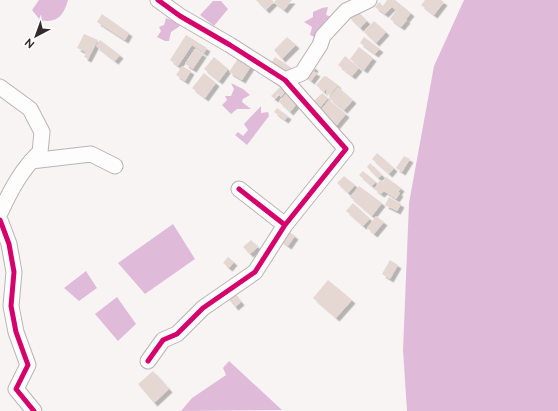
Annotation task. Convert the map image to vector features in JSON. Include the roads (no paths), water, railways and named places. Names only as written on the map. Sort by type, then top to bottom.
[{"type":"street","points":[[148,361],[163,340],[177,334],[204,308],[255,272],[285,225],[346,149],[285,80],[230,44],[180,16],[158,0]]},
{"type":"street","points":[[285,80],[302,74],[324,36],[346,11],[369,0]]},
{"type":"street","points":[[0,87],[30,109],[42,132],[40,152],[31,160],[13,185],[0,213]]},
{"type":"street","points":[[31,160],[91,154],[115,166]]},
{"type":"street","points":[[239,189],[285,225]]},
{"type":"street","points":[[0,220],[9,244],[14,272],[11,306],[16,332],[28,365],[16,389],[34,411]]}]
